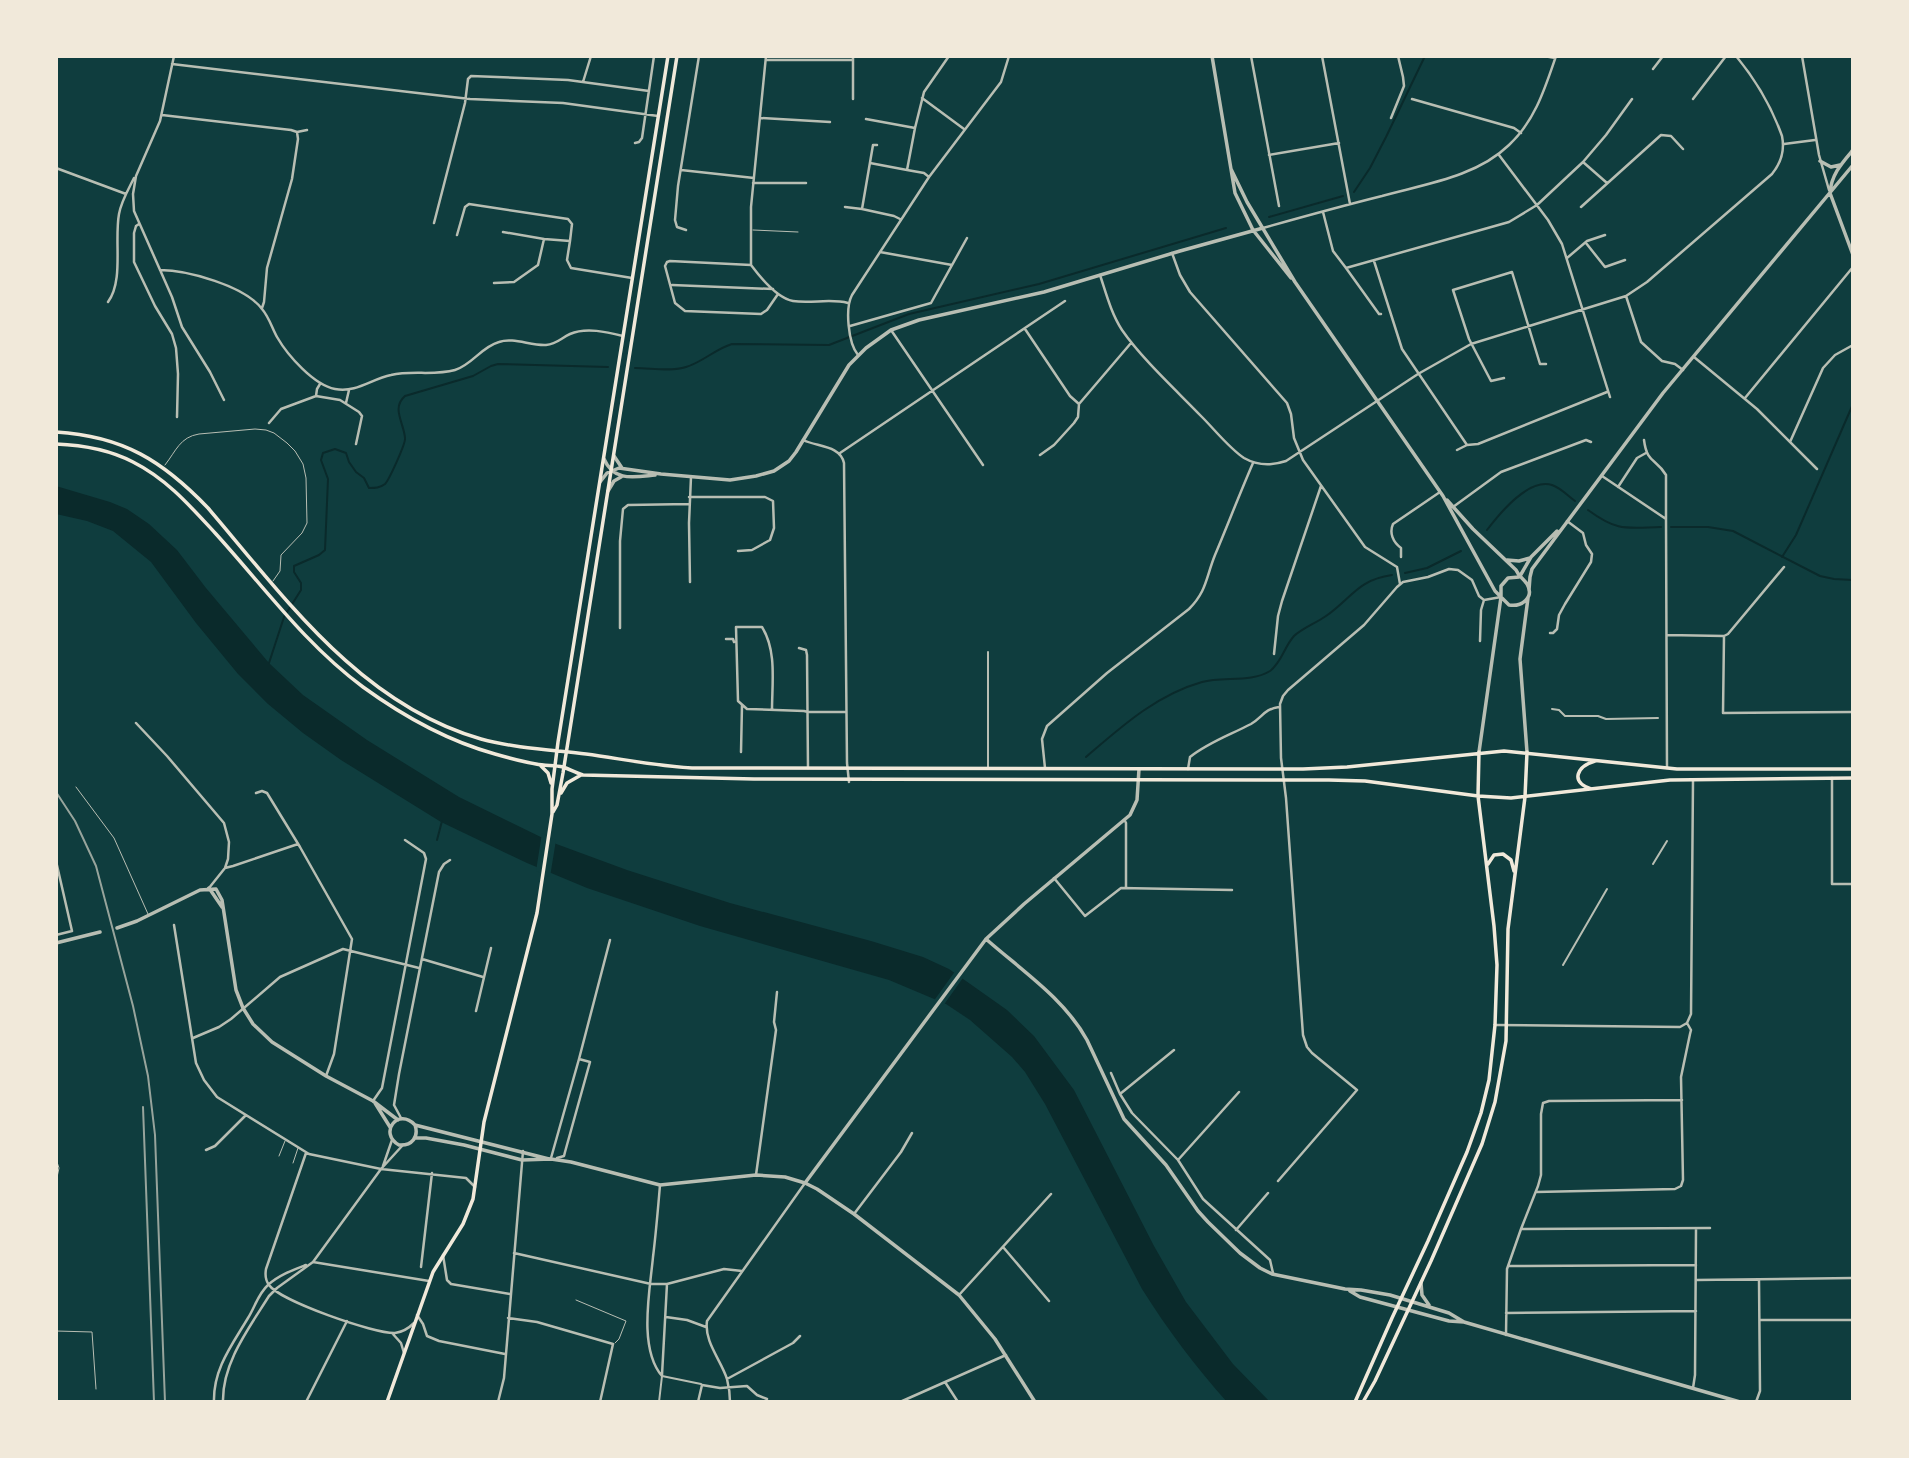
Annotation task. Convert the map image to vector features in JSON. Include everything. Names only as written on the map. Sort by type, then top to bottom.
[{"type":"main road","points":[[387,1402],[429,1281],[471,1207],[484,1122],[533,934],[552,814],[556,751],[668,56]]},
{"type":"main road","points":[[552,814],[560,794],[677,56]]},
{"type":"main road","points":[[632,278],[637,280],[640,293]]},
{"type":"main road","points":[[56,432],[107,440],[136,451],[163,467],[208,508],[300,615],[352,667],[419,713],[451,729],[483,740],[684,768],[1282,769],[1347,766],[1504,751],[1667,768],[1853,769]]},
{"type":"main road","points":[[56,444],[107,452],[132,461],[159,477],[189,504],[294,624],[353,679],[379,698],[413,719],[473,747],[583,775],[848,780],[1284,779],[1364,781],[1478,796],[1525,797],[1664,781],[1853,778]]},
{"type":"main road","points":[[1355,1402],[1429,1241],[1478,1124],[1489,1080],[1495,1025],[1497,965],[1478,796],[1479,752]]},
{"type":"main road","points":[[1363,1402],[1421,1282],[1488,1127],[1502,1068],[1506,1025],[1507,948],[1525,797],[1527,752]]},
{"type":"main road","points":[[1592,789],[1581,784],[1578,773],[1585,765],[1597,761]]},
{"type":"main road","points":[[540,765],[548,773],[552,789]]},
{"type":"main road","points":[[1798,769],[1798,779]]},
{"type":"main road","points":[[560,794],[567,783],[583,775]]},
{"type":"main road","points":[[1488,869],[1490,859],[1500,854],[1511,860],[1515,873]]},
{"type":"street","points":[[108,302],[116,286],[119,214],[161,115],[174,56]]},
{"type":"street","points":[[583,82],[591,56]]},
{"type":"street","points":[[635,143],[641,140],[654,56]]},
{"type":"street","points":[[687,230],[677,227],[675,220],[699,56]]},
{"type":"street","points":[[907,170],[922,98],[949,56]]},
{"type":"street","points":[[858,355],[853,349],[848,303],[878,252],[929,177],[1001,82],[1009,56]]},
{"type":"street","points":[[1212,56],[1235,193],[1253,230],[1295,282]]},
{"type":"street","points":[[1251,56],[1279,206]]},
{"type":"street","points":[[1322,56],[1350,202]]},
{"type":"street","points":[[1391,118],[1404,86],[1398,56]]},
{"type":"street","points":[[600,482],[611,471],[622,468],[730,480],[780,469],[803,440],[846,369],[875,340],[891,330],[919,320],[1040,293],[1350,202],[1453,176],[1485,164],[1499,155],[1521,133],[1535,109],[1555,57],[1544,56]]},
{"type":"street","points":[[1653,69],[1663,56]]},
{"type":"street","points":[[1693,99],[1726,56]]},
{"type":"street","points":[[1100,275],[1116,320],[1131,342],[1236,451],[1253,462],[1266,465],[1286,461],[1418,374],[1471,344],[1626,296],[1647,282],[1772,174],[1781,159],[1784,144],[1780,129],[1746,68],[1735,56]]},
{"type":"street","points":[[1802,56],[1820,161],[1853,255]]},
{"type":"street","points":[[848,303],[794,301],[778,294],[751,265],[751,230],[766,58],[853,58],[853,99]]},
{"type":"street","points":[[172,64],[466,98],[563,103],[658,116]]},
{"type":"street","points":[[434,223],[466,98],[468,79],[471,76],[583,82],[649,91]]},
{"type":"street","points":[[922,98],[965,130]]},
{"type":"street","points":[[1412,99],[1514,128],[1521,133]]},
{"type":"street","points":[[1346,268],[1509,222],[1536,205],[1583,162],[1632,99]]},
{"type":"street","points":[[161,115],[297,132],[307,130]]},
{"type":"street","points":[[760,118],[831,122]]},
{"type":"street","points":[[866,118],[915,128]]},
{"type":"street","points":[[262,308],[267,268],[292,179],[297,132]]},
{"type":"street","points":[[1581,206],[1661,135],[1671,136],[1683,149]]},
{"type":"street","points":[[1784,144],[1817,140]]},
{"type":"street","points":[[1269,155],[1339,144]]},
{"type":"street","points":[[862,209],[873,145],[877,145]]},
{"type":"street","points":[[1830,193],[1832,180],[1853,150]]},
{"type":"street","points":[[1499,155],[1557,234],[1610,397]]},
{"type":"street","points":[[1820,161],[1831,167],[1842,164]]},
{"type":"street","points":[[1583,162],[1607,183]]},
{"type":"street","points":[[870,163],[924,173],[929,177]]},
{"type":"street","points":[[1527,752],[1520,659],[1532,569],[1683,370],[1853,165]]},
{"type":"street","points":[[56,168],[126,194]]},
{"type":"street","points":[[1231,169],[1247,202],[1295,282],[1451,508],[1495,591],[1501,597],[1508,605],[1517,606],[1524,602],[1529,592],[1527,583],[1512,577],[1504,582],[1500,590],[1501,597],[1479,752]]},
{"type":"street","points":[[681,170],[754,178]]},
{"type":"street","points":[[136,176],[133,203],[139,224],[186,334],[224,400]]},
{"type":"street","points":[[753,183],[806,183]]},
{"type":"street","points":[[457,235],[467,204],[568,219],[572,224],[567,260],[571,268],[632,278]]},
{"type":"street","points":[[845,206],[900,219]]},
{"type":"street","points":[[1323,212],[1333,251],[1378,314],[1381,314]]},
{"type":"street","points":[[139,224],[134,233],[134,262],[172,334],[176,348],[177,417]]},
{"type":"street","points":[[503,232],[570,241]]},
{"type":"street","points":[[1567,258],[1586,243],[1605,235]]},
{"type":"street","points":[[850,329],[931,303],[967,238]]},
{"type":"street","points":[[494,283],[514,282],[538,265],[544,239]]},
{"type":"street","points":[[1586,243],[1605,267],[1625,261]]},
{"type":"street","points":[[878,252],[952,265]]},
{"type":"street","points":[[1172,253],[1180,275],[1191,292],[1287,403],[1294,438],[1303,460],[1365,547],[1397,568],[1400,584]]},
{"type":"street","points":[[751,265],[670,261],[665,266],[677,305],[685,311],[761,314],[778,294]]},
{"type":"street","points":[[1374,261],[1399,341],[1418,374],[1467,445]]},
{"type":"street","points":[[1745,398],[1853,267]]},
{"type":"street","points":[[160,270],[182,271],[242,293],[262,308],[281,342],[304,370],[320,384],[330,388],[349,390],[395,374],[443,373],[458,369],[469,364],[487,347],[503,341],[550,345],[571,334],[587,331],[623,336]]},
{"type":"street","points":[[1504,378],[1492,382],[1471,344],[1453,290],[1512,272],[1541,364],[1546,364]]},
{"type":"street","points":[[670,285],[773,289]]},
{"type":"street","points":[[1626,296],[1641,342],[1662,361],[1675,364],[1683,370]]},
{"type":"street","points":[[840,453],[1065,301]]},
{"type":"street","points":[[1025,329],[1070,396],[1079,404]]},
{"type":"street","points":[[891,330],[983,465]]},
{"type":"street","points":[[1040,456],[1054,446],[1074,423],[1078,417],[1079,404],[1131,342]]},
{"type":"street","points":[[1790,442],[1823,368],[1835,355],[1853,345]]},
{"type":"street","points":[[1694,357],[1745,398],[1817,469]]},
{"type":"street","points":[[316,396],[320,384]]},
{"type":"street","points":[[346,403],[349,390]]},
{"type":"street","points":[[1457,450],[1608,392]]},
{"type":"street","points":[[269,423],[278,410],[316,396],[334,398],[346,403],[362,416],[356,444]]},
{"type":"street","points":[[803,440],[840,453],[845,469],[848,780]]},
{"type":"street","points":[[1451,508],[1501,472],[1586,440],[1591,442]]},
{"type":"street","points":[[1644,440],[1646,453],[1666,475],[1667,768]]},
{"type":"street","points":[[1618,487],[1637,458],[1646,453]]},
{"type":"street","points":[[614,456],[622,468]]},
{"type":"street","points":[[604,457],[611,471],[622,476],[662,474]]},
{"type":"street","points":[[1045,768],[1042,735],[1047,726],[1107,673],[1200,598],[1253,462]]},
{"type":"street","points":[[608,491],[614,481],[622,476]]},
{"type":"street","points":[[1601,476],[1666,519]]},
{"type":"street","points":[[690,582],[691,477]]},
{"type":"street","points":[[1274,653],[1282,601],[1322,484]]},
{"type":"street","points":[[1401,557],[1401,548],[1391,533],[1394,524],[1441,494]]},
{"type":"street","points":[[689,497],[771,499],[774,505],[774,527],[770,540],[752,550],[738,551]]},
{"type":"street","points":[[620,628],[620,541],[623,509],[628,505],[689,504]]},
{"type":"street","points":[[1451,508],[1516,570],[1519,578]]},
{"type":"street","points":[[1550,633],[1557,629],[1561,611],[1592,557],[1583,533],[1567,521]]},
{"type":"street","points":[[1519,578],[1531,557],[1562,528]]},
{"type":"street","points":[[1503,558],[1514,562],[1531,557]]},
{"type":"street","points":[[1667,635],[1728,634],[1784,567]]},
{"type":"street","points":[[1279,1181],[1357,1090],[1309,1051],[1302,1031],[1282,769],[1279,707],[1281,699],[1364,625],[1400,584],[1444,570],[1458,570],[1471,578],[1479,596],[1484,600],[1501,597]]},
{"type":"street","points":[[1480,641],[1484,600]]},
{"type":"street","points":[[772,710],[772,649],[763,628],[736,627],[738,701],[747,709],[808,712],[846,712]]},
{"type":"street","points":[[1724,636],[1723,713],[1853,712]]},
{"type":"street","points":[[726,639],[733,639],[736,644]]},
{"type":"street","points":[[799,648],[806,650],[807,655],[808,768]]},
{"type":"street","points":[[988,652],[988,768]]},
{"type":"street","points":[[741,752],[742,705]]},
{"type":"street","points":[[1188,769],[1190,757],[1198,750],[1253,723],[1270,709],[1279,707]]},
{"type":"street","points":[[1552,709],[1559,710],[1565,716],[1598,716],[1606,719],[1657,718]]},
{"type":"street","points":[[117,928],[209,888],[225,868],[230,847],[224,823],[136,723]]},
{"type":"street","points":[[730,1402],[727,1379],[706,1327],[710,1315],[986,939],[1132,813],[1136,803],[1139,769]]},
{"type":"street","points":[[1832,778],[1832,884],[1853,884]]},
{"type":"street","points":[[1495,1025],[1682,1027],[1687,1023],[1691,1014],[1693,780]]},
{"type":"street","points":[[256,793],[267,793],[353,941],[334,1054],[326,1076]]},
{"type":"street","points":[[1125,821],[1126,888]]},
{"type":"street","points":[[373,1101],[382,1088],[426,857],[405,840]]},
{"type":"street","points":[[1653,864],[1667,841]]},
{"type":"street","points":[[225,868],[298,844]]},
{"type":"street","points":[[400,1119],[394,1105],[395,1097],[439,872],[450,860]]},
{"type":"street","points":[[56,861],[72,931],[56,935]]},
{"type":"street","points":[[1054,878],[1085,916],[1114,892],[1126,888],[1232,890]]},
{"type":"street","points":[[209,888],[223,908],[234,981],[243,1008],[253,1024],[272,1042],[326,1076],[415,1125],[660,1185],[756,1175],[785,1177],[805,1183],[854,1214],[959,1295],[985,1325],[1035,1402]]},
{"type":"street","points":[[1563,965],[1608,889]]},
{"type":"street","points":[[174,925],[196,1063],[217,1097],[306,1152],[381,1169],[466,1178],[475,1187]]},
{"type":"street","points":[[56,943],[100,932]]},
{"type":"street","points":[[986,939],[1074,1018],[1124,1119],[1166,1165],[1198,1211],[1250,1262],[1272,1274],[1402,1298],[1449,1313],[1464,1322]]},
{"type":"street","points":[[551,1159],[610,940]]},
{"type":"street","points":[[476,1011],[491,948]]},
{"type":"street","points":[[193,1038],[219,1027],[280,977],[340,950],[352,950],[420,968]]},
{"type":"street","points":[[422,960],[483,977]]},
{"type":"street","points":[[756,1175],[776,1030],[774,1022],[777,992]]},
{"type":"street","points":[[1536,1192],[1677,1189],[1681,1186],[1682,1070],[1690,1034],[1687,1023]]},
{"type":"street","points":[[1120,1094],[1174,1050]]},
{"type":"street","points":[[415,1138],[426,1138],[522,1160],[564,1156],[590,1062],[579,1059]]},
{"type":"street","points":[[1111,1073],[1120,1094],[1139,1122],[1178,1160],[1203,1199],[1270,1260],[1272,1274]]},
{"type":"street","points":[[1178,1160],[1239,1092]]},
{"type":"street","points":[[1506,1335],[1508,1266],[1541,1175],[1542,1105],[1549,1101],[1682,1100]]},
{"type":"street","points":[[373,1101],[390,1127],[392,1140],[402,1146]]},
{"type":"street","points":[[206,1150],[215,1146],[246,1115]]},
{"type":"street","points":[[390,1127],[400,1119]]},
{"type":"street","points":[[1478,1124],[1488,1127]]},
{"type":"street","points":[[223,1402],[228,1370],[245,1336],[274,1290],[313,1262],[381,1169],[402,1146],[415,1138],[415,1125]]},
{"type":"street","points":[[854,1214],[901,1152],[912,1133]]},
{"type":"street","points":[[381,1169],[392,1140]]},
{"type":"street","points":[[498,1402],[503,1383],[523,1151]]},
{"type":"street","points":[[306,1152],[266,1269],[265,1278],[269,1285],[286,1297],[347,1321],[392,1333],[406,1330],[414,1324]]},
{"type":"street","points":[[421,1267],[432,1173]]},
{"type":"street","points":[[660,1185],[648,1335],[656,1369],[662,1376],[702,1385],[720,1388],[747,1386],[767,1399]]},
{"type":"street","points":[[959,1295],[1051,1194]]},
{"type":"street","points":[[1236,1230],[1268,1194]]},
{"type":"street","points":[[1521,1229],[1710,1228]]},
{"type":"street","points":[[1693,1388],[1696,1229]]},
{"type":"street","points":[[1003,1247],[1049,1301]]},
{"type":"street","points":[[514,1253],[651,1284],[667,1284],[724,1269],[742,1271]]},
{"type":"street","points":[[443,1254],[447,1280],[451,1284],[510,1294]]},
{"type":"street","points":[[214,1402],[214,1387],[225,1354],[261,1293],[280,1276],[313,1262],[429,1281]]},
{"type":"street","points":[[1508,1266],[1696,1265]]},
{"type":"street","points":[[1696,1280],[1853,1278]]},
{"type":"street","points":[[1756,1402],[1760,1391],[1759,1280]]},
{"type":"street","points":[[1421,1282],[1422,1295],[1430,1306]]},
{"type":"street","points":[[659,1402],[667,1284]]},
{"type":"street","points":[[1348,1290],[1360,1297],[1450,1321],[1464,1322],[1740,1402]]},
{"type":"street","points":[[1506,1313],[1696,1311]]},
{"type":"street","points":[[417,1315],[423,1324],[425,1335],[505,1354]]},
{"type":"street","points":[[666,1317],[687,1320],[706,1327]]},
{"type":"street","points":[[508,1318],[537,1322],[613,1344],[600,1402]]},
{"type":"street","points":[[1759,1320],[1853,1320]]},
{"type":"street","points":[[306,1402],[347,1321]]},
{"type":"street","points":[[392,1333],[401,1343],[404,1353]]},
{"type":"street","points":[[727,1379],[793,1343],[800,1336]]},
{"type":"street","points":[[900,1402],[1006,1355]]},
{"type":"street","points":[[945,1382],[958,1402]]},
{"type":"street","points":[[698,1402],[702,1385]]},
{"type":"lane","points":[[751,230],[798,232]]},
{"type":"lane","points":[[163,467],[182,441],[199,434],[260,429],[274,433],[295,451],[303,464],[306,478],[307,523],[302,533],[282,554],[279,573],[271,582]]},
{"type":"lane","points":[[76,787],[114,838],[149,916]]},
{"type":"lane","points":[[279,1156],[286,1140]]},
{"type":"lane","points":[[293,1163],[298,1147]]},
{"type":"lane","points":[[56,1159],[59,1164],[56,1182]]},
{"type":"lane","points":[[576,1300],[626,1321],[619,1339],[613,1344]]},
{"type":"lane","points":[[56,1331],[92,1332],[96,1389]]},
{"type":"lane","points":[[239,1332],[245,1336]]},
{"type":"water","points":[[56,486],[110,502],[127,509],[149,524],[177,550],[269,663],[303,695],[367,740],[459,797],[551,842],[627,870],[730,903],[923,957],[949,969],[1007,1010],[1034,1036],[1074,1090],[1154,1246],[1186,1302],[1233,1364],[1270,1402],[1227,1402],[1193,1361],[1142,1289],[1045,1104],[1025,1072],[970,1020],[946,1004],[889,980],[700,926],[587,888],[441,822],[341,760],[268,704],[238,674],[151,562],[113,531],[87,521],[56,514]]},
{"type":"pier","points":[[542,833],[556,840],[550,877],[536,871]]},
{"type":"pier","points":[[956,970],[965,975],[943,1006],[933,1002]]},
{"type":"waterway","points":[[1354,192],[1370,168],[1425,56]]},
{"type":"waterway","points":[[1269,217],[1343,196]]},
{"type":"waterway","points":[[635,368],[680,368],[692,365],[732,344],[829,345],[909,314],[1039,284],[1226,228]]},
{"type":"waterway","points":[[269,663],[284,617],[301,590],[294,566],[325,550],[328,479],[321,460],[323,453],[335,449],[346,453],[349,462],[364,478],[369,488],[379,487],[385,484],[390,476],[405,441],[399,416],[399,406],[405,396],[473,376],[498,364],[608,367]]},
{"type":"waterway","points":[[1782,557],[1796,535],[1853,404]]},
{"type":"waterway","points":[[1487,530],[1515,499],[1543,484],[1552,485],[1575,501]]},
{"type":"waterway","points":[[1588,510],[1607,522],[1623,527],[1661,527]]},
{"type":"waterway","points":[[1671,527],[1708,527],[1733,531],[1820,576],[1853,580]]},
{"type":"waterway","points":[[1405,573],[1427,568],[1461,551]]},
{"type":"waterway","points":[[1086,757],[1140,713],[1169,695],[1202,682],[1254,677],[1270,671],[1294,636],[1326,616],[1363,585],[1392,575]]},
{"type":"waterway","points":[[437,840],[442,821]]},
{"type":"railway","points":[[56,792],[75,821],[96,866],[133,1006],[148,1076],[155,1135],[165,1402]]},
{"type":"railway","points":[[143,1107],[154,1402]]}]
